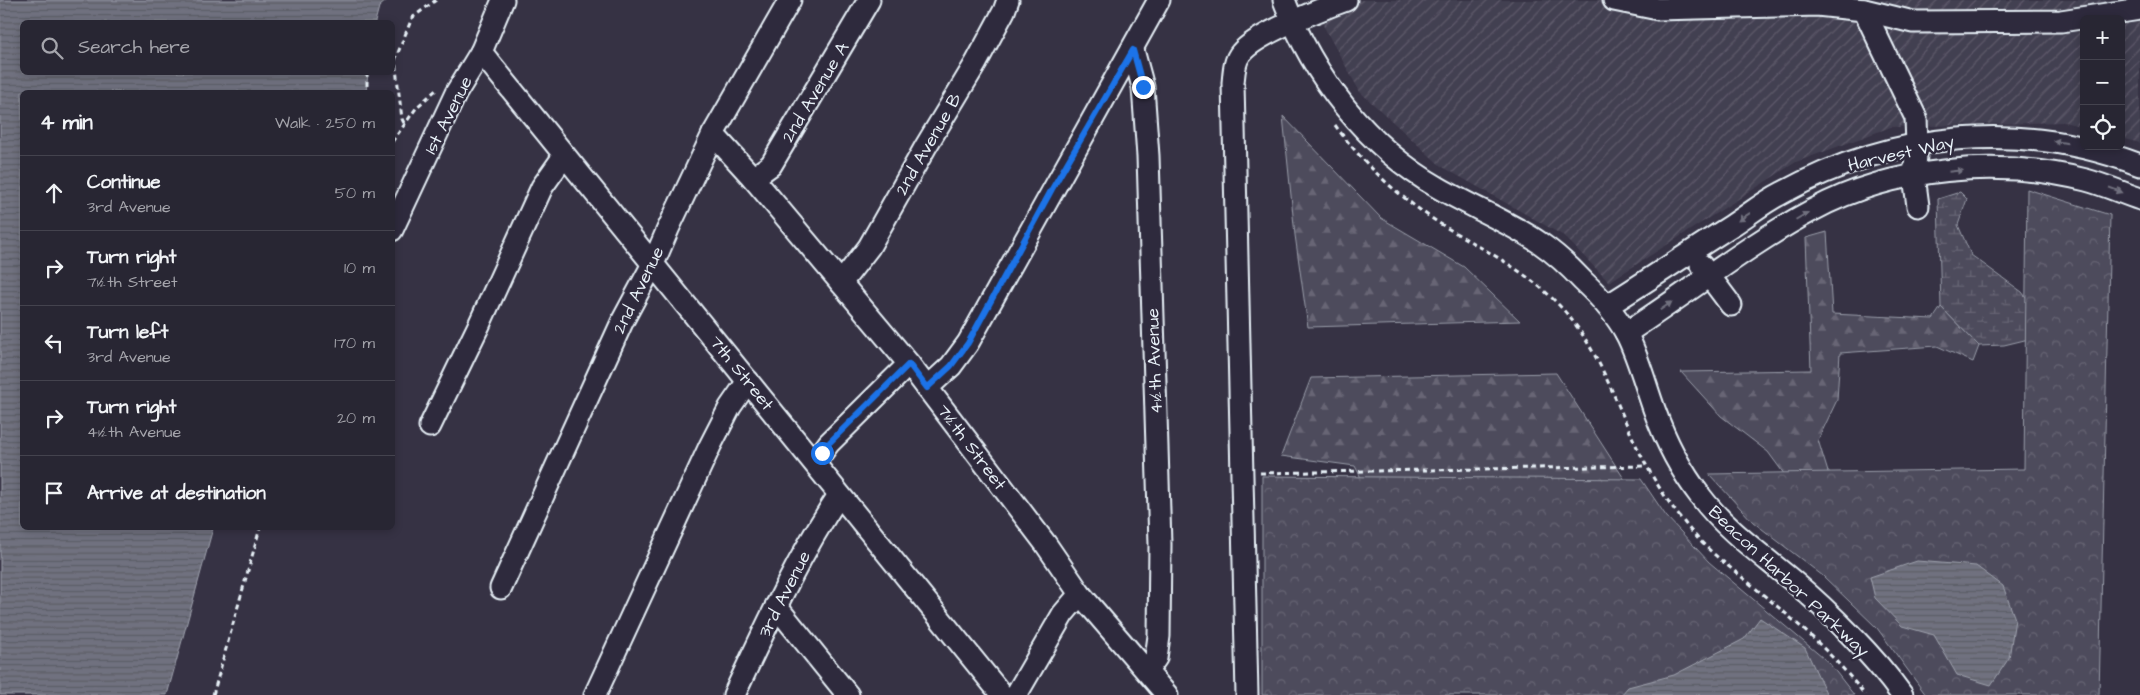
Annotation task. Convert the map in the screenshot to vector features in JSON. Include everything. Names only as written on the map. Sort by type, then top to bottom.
[{"type":"street","name":"1st Avenue","points":[[395,224],[456,93],[481,52],[503,0]]},
{"type":"street","name":"2nd Avenue","points":[[501,588],[623,320],[653,264],[713,134],[790,0]]},
{"type":"street","name":"2nd Avenue A","points":[[753,178],[771,165],[869,0]]},
{"type":"street","name":"2nd Avenue B","points":[[841,283],[869,247],[976,63],[1008,0]]},
{"type":"street","points":[[927,388],[951,366],[968,343],[1052,189],[1133,50],[1159,0]]},
{"type":"street","name":"Beacon Harbor Parkway","points":[[1284,0],[1292,22],[1321,76],[1340,102],[1381,145],[1414,172],[1438,188],[1540,243],[1583,280],[1607,306],[1626,333],[1665,438],[1703,500],[1740,538],[1794,582],[1824,610],[1876,663],[1902,695]]},
{"type":"street","points":[[1247,695],[1233,76],[1236,62],[1246,48],[1256,40],[1292,22],[1346,0]]},
{"type":"street","points":[[1614,0],[1658,9],[1817,6],[1864,10],[1913,22],[2061,22],[2140,9]]},
{"type":"street","points":[[1864,10],[1916,118],[1917,145],[1914,176],[1918,206]]},
{"type":"street","name":"4½th Avenue","points":[[1133,50],[1143,87],[1148,156],[1160,544],[1159,636],[1156,658],[1147,671]]},
{"type":"street","name":"7th Street","points":[[481,52],[1002,695]]},
{"type":"street","name":"7½th Street","points":[[713,134],[753,178],[909,364],[1045,542],[1080,594],[1167,695]]},
{"type":"street","name":"Harvest Way","points":[[1607,306],[1780,193],[1851,162],[1917,145],[1978,137],[2023,137],[2076,145],[2140,165]]},
{"type":"street","points":[[430,426],[479,325],[542,187],[564,156]]},
{"type":"street","name":"Harvest Way","points":[[1626,333],[1756,244],[1815,209],[1869,187],[1914,176],[1988,168],[2039,172],[2086,180],[2140,199]]},
{"type":"street","points":[[1691,252],[1731,305]]},
{"type":"street","points":[[815,462],[829,443],[909,364]]},
{"type":"street","points":[[595,695],[710,446],[730,407],[748,381]]},
{"type":"street","name":"3rd Avenue","points":[[734,695],[776,606],[819,526],[839,495]]},
{"type":"street","points":[[1016,695],[1063,614],[1080,594]]},
{"type":"street","points":[[776,606],[848,695]]},
{"type":"path","points":[[404,123],[395,60],[412,18],[436,0]]},
{"type":"path","points":[[367,75],[367,90]]},
{"type":"path","points":[[395,137],[417,107],[443,82]]},
{"type":"path","points":[[1330,119],[1361,156],[1413,205],[1440,224],[1520,270],[1558,303],[1597,356],[1647,466],[1685,524],[1714,556],[1818,641],[1865,695]]},
{"type":"path","points":[[1242,474],[1647,466]]},
{"type":"path","points":[[213,695],[259,530]]},
{"type":"shaded area","points":[[1309,0],[2140,0],[2140,143],[2125,139],[2125,15],[2080,15],[2080,126],[2064,122],[1891,127],[1796,162],[1609,282],[1564,236],[1441,166],[1360,92]]},
{"type":"green space","points":[[1283,116],[1381,218],[1464,267],[1520,321],[1308,327],[1295,235]]},
{"type":"green space","points":[[2027,189],[2110,215],[2099,695],[1926,695],[1877,628],[1823,576],[1753,522],[1709,474],[2024,469]]},
{"type":"green space","points":[[1960,192],[1967,199],[1958,225],[1971,255],[2022,292],[2038,313],[2041,336],[2004,345],[1979,346],[1941,307],[1938,199]]},
{"type":"green space","points":[[1827,232],[1832,314],[1933,319],[1941,307],[1979,346],[1973,362],[1937,346],[1840,353],[1837,400],[1818,440],[1842,517],[1793,486],[1768,452],[1721,416],[1681,372],[1811,370],[1806,238]]},
{"type":"green space","points":[[1556,373],[1634,494],[1380,515],[1355,466],[1281,456],[1311,378]]},
{"type":"green space","points":[[1262,476],[1641,479],[1666,516],[1709,562],[1829,663],[1854,695],[1262,695]]},
{"type":"water","points":[[0,0],[387,0],[379,7],[376,20],[20,20],[20,75],[368,75],[366,90],[20,90],[20,530],[212,530],[167,695],[0,695]]},
{"type":"water","points":[[1917,561],[1976,566],[2003,586],[2015,619],[2009,658],[1991,685],[1957,675],[1934,635],[1902,626],[1875,598],[1870,577]]},
{"type":"water","points":[[1760,618],[1805,648],[1827,695],[1621,695],[1628,687],[1674,675],[1744,639]]},
{"type":"route","points":[[822,453],[829,443],[909,364],[927,388],[951,366],[968,343],[1052,189],[1133,50],[1143,87]]}]
